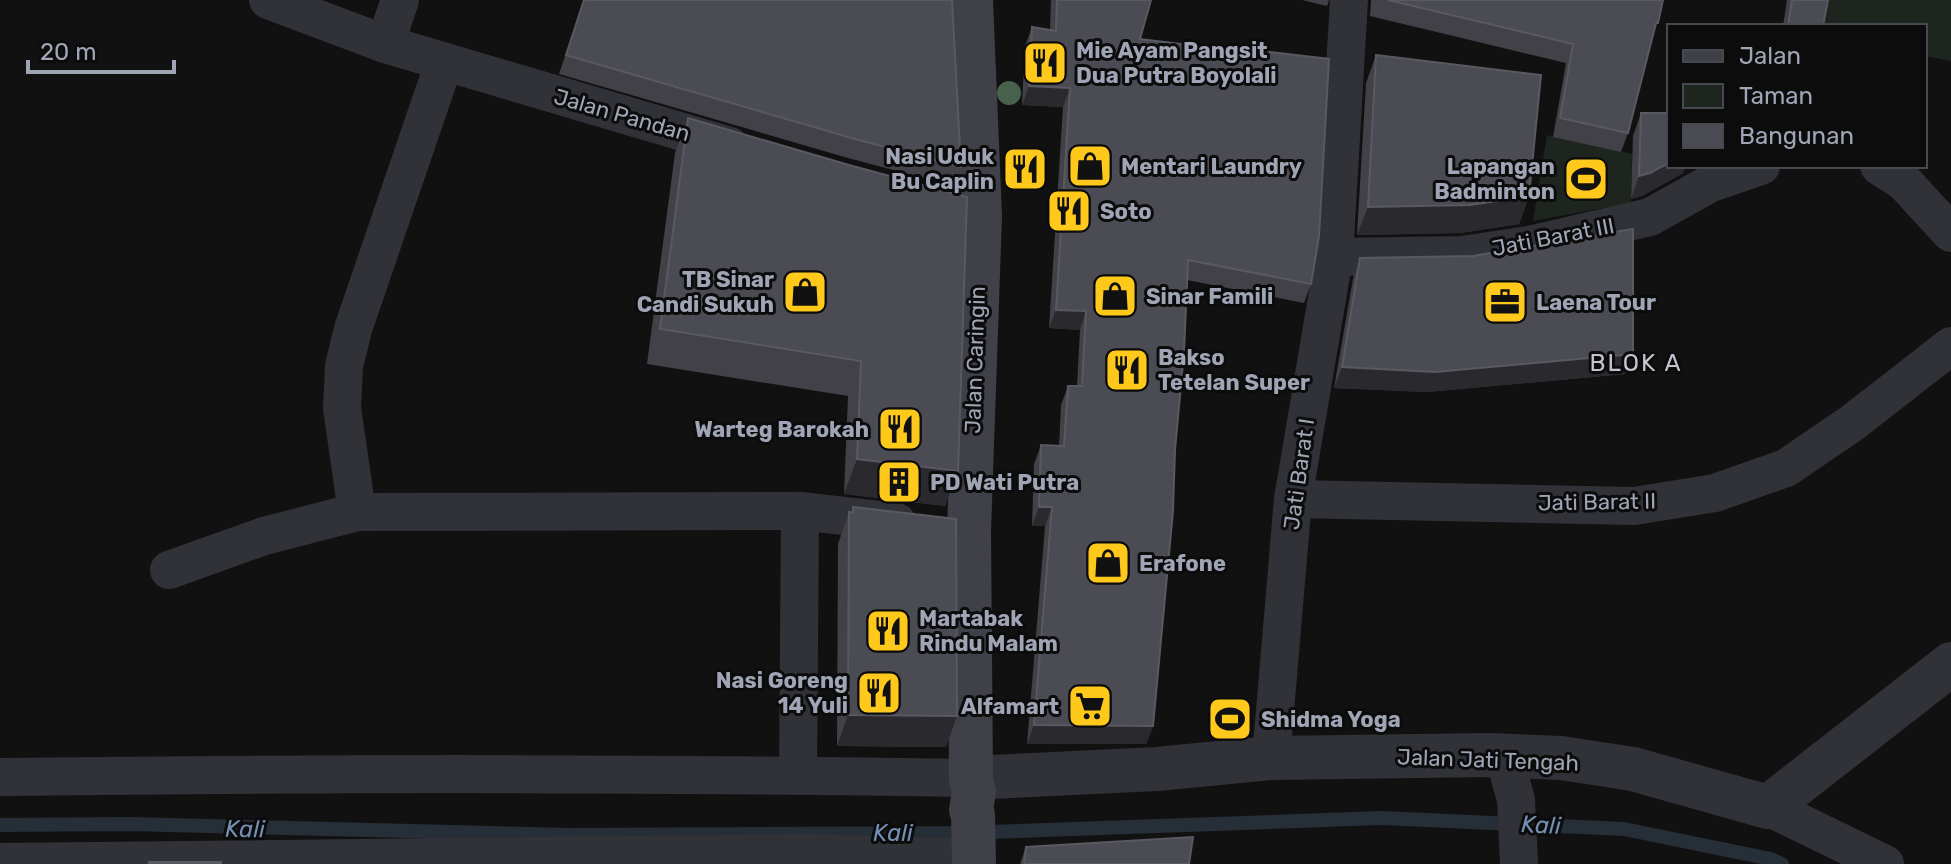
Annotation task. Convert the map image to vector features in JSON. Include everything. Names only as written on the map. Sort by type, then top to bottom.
[{"type":"main road","name":"Jalan Caringin","points":[[971,0],[961,210],[974,855]]},
{"type":"street","name":"Jalan Pandan","points":[[268,0],[444,63],[768,157]]},
{"type":"street","points":[[385,44],[400,0]]},
{"type":"street","name":"Jati Barat I","points":[[1271,758],[1293,499],[1334,257],[1349,0]]},
{"type":"street","points":[[357,512],[342,408],[344,366],[353,329],[444,63]]},
{"type":"street","name":"Jati Barat III","points":[[1334,257],[1462,255],[1529,245],[1650,217],[1711,183],[1755,168]]},
{"type":"street","points":[[1882,168],[1904,182],[1951,233]]},
{"type":"street","name":"Jati Barat II","points":[[1293,499],[1634,506],[1715,493],[1786,468],[1852,423],[1951,346]]},
{"type":"street","points":[[798,775],[800,511]]},
{"type":"street","points":[[169,570],[264,536],[357,512],[800,511],[969,531]]},
{"type":"street","points":[[1885,864],[1768,807],[1951,664]]},
{"type":"street","points":[[1504,756],[1516,800],[1519,853]]},
{"type":"street","name":"Jalan Jati Tengah","points":[[972,785],[1271,758],[1504,756],[1561,758],[1633,769],[1768,807]]},
{"type":"street","points":[[0,777],[294,773],[798,775],[972,785]]},
{"type":"street","points":[[17,862],[807,853],[974,855]]},
{"type":"green space","points":[[1824,0],[1951,0],[1951,61],[1927,56],[1927,24],[1819,24]]},
{"type":"green space","name":"Lapangan Badminton","points":[[1547,135],[1632,154],[1631,203],[1533,221]]},
{"type":"building","points":[[584,0],[952,0],[961,167],[566,55]]},
{"type":"building","points":[[1057,0],[1151,0],[1140,39],[1329,59],[1319,236],[1311,284],[1188,260],[1173,511],[1153,726],[1034,725],[1052,507],[1039,507],[1041,445],[1064,446],[1068,386],[1082,386],[1086,311],[1056,310],[1070,88],[1029,86],[1032,27],[1056,31]]},
{"type":"building","points":[[1388,0],[1663,0],[1628,133],[1560,118],[1573,44]]},
{"type":"building","points":[[1792,0],[1828,0],[1823,24],[1788,24]]},
{"type":"building","points":[[1376,55],[1541,75],[1529,196],[1470,205],[1368,207]]},
{"type":"building","points":[[1641,113],[1667,113],[1667,164],[1639,176]]},
{"type":"building","name":"TB Sinar Candi Sukuh","points":[[688,118],[967,197],[958,471],[857,459],[861,361],[660,329]]},
{"type":"building","points":[[1633,229],[1633,354],[1435,372],[1342,367],[1360,258],[1473,256]]},
{"type":"building","points":[[853,507],[956,519],[957,716],[848,715],[849,512],[853,513]]},
{"type":"building","points":[[1193,837],[1189,864],[1024,864],[1026,847]]},
{"type":"building","points":[[221,862],[221,864],[149,864]]},
{"type":"waterway","name":"Kali","points":[[0,825],[129,824],[569,835],[961,833],[1381,818],[1624,829],[1771,859],[1782,864]]},
{"type":"place","name":"Mie Ayam Pangsit Dua Putra Boyolali","points":[[1045,63]]},
{"type":"place","name":"Mentari Laundry","points":[[1090,166]]},
{"type":"place","name":"Nasi Uduk Bu Caplin","points":[[1025,169]]},
{"type":"place","name":"Lapangan Badminton","points":[[1586,179]]},
{"type":"place","name":"Soto","points":[[1069,211]]},
{"type":"place","name":"TB Sinar Candi Sukuh","points":[[805,292]]},
{"type":"place","name":"Sinar Famili","points":[[1115,296]]},
{"type":"place","name":"Laena Tour","points":[[1505,302]]},
{"type":"place","name":"Bakso Tetelan Super","points":[[1127,370]]},
{"type":"place","name":"Warteg Barokah","points":[[900,429]]},
{"type":"place","name":"PD Wati Putra","points":[[899,482]]},
{"type":"place","name":"Erafone","points":[[1108,563]]},
{"type":"place","name":"Martabak Rindu Malam","points":[[888,631]]},
{"type":"place","name":"Nasi Goreng 14 Yuli","points":[[879,693]]},
{"type":"place","name":"Alfamart","points":[[1090,706]]},
{"type":"place","name":"Shidma Yoga","points":[[1230,719]]},
{"type":"district","name":"BLOK A","points":[[1636,363]]}]
